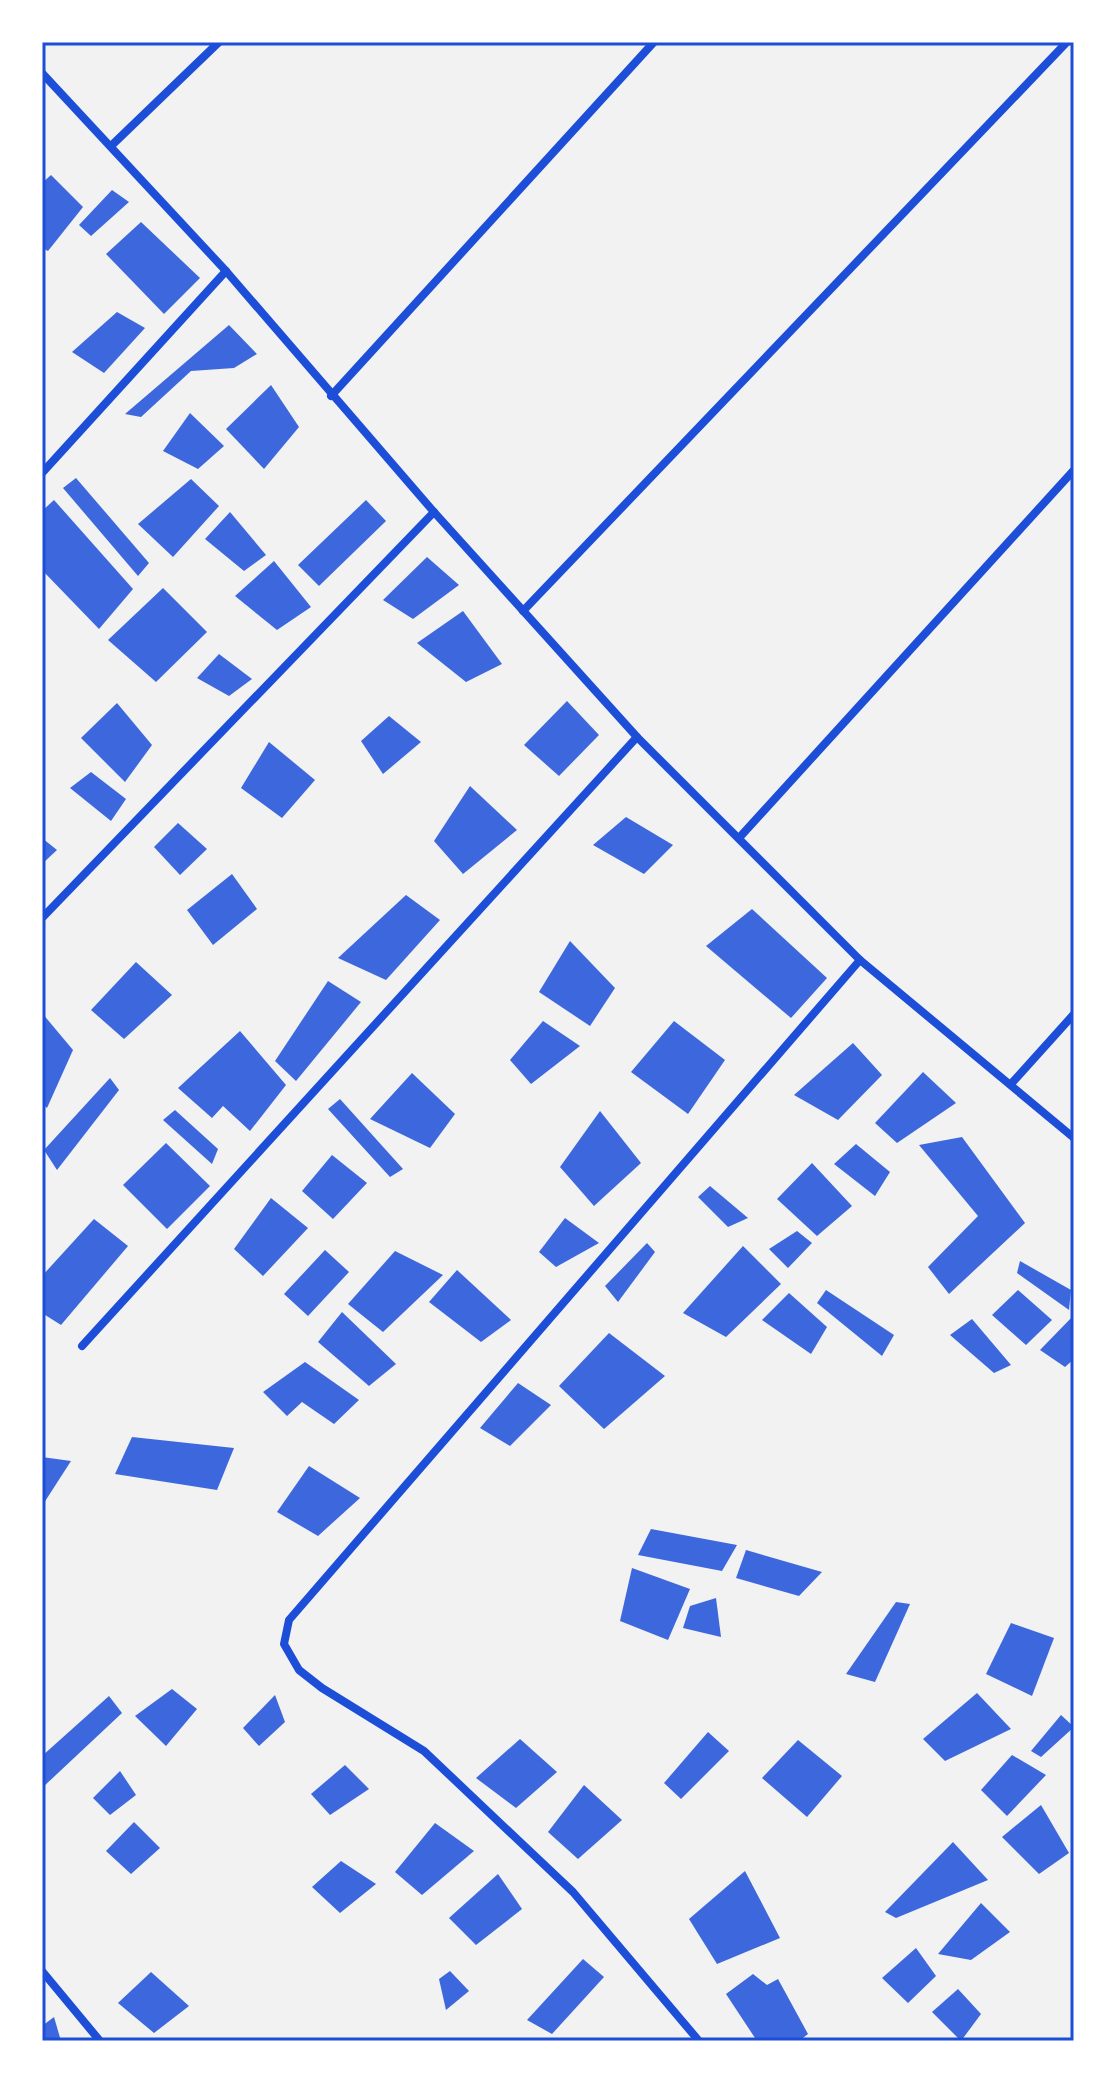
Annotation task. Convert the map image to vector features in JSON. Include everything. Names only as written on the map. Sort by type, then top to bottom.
[{"type":"street","points":[[111,146],[219,42]]},
{"type":"street","points":[[331,396],[654,42]]},
{"type":"street","points":[[523,611],[1067,42]]},
{"type":"street","points":[[42,73],[226,271],[331,396],[637,737],[860,960],[1074,1138]]},
{"type":"street","points":[[42,473],[226,271]]},
{"type":"street","points":[[739,838],[1074,470]]},
{"type":"street","points":[[42,918],[434,512]]},
{"type":"street","points":[[82,1346],[637,737]]},
{"type":"street","points":[[699,2041],[573,1892],[424,1751],[322,1688],[299,1670],[284,1644],[289,1620],[860,960]]},
{"type":"street","points":[[1011,1084],[1074,1014]]},
{"type":"street","points":[[42,1971],[100,2041]]},
{"type":"building","points":[[51,175],[83,207],[48,251],[42,248],[42,183]]},
{"type":"building","points":[[112,190],[129,202],[91,236],[79,225]]},
{"type":"building","points":[[141,222],[200,278],[164,314],[106,254]]},
{"type":"building","points":[[117,312],[145,328],[104,373],[72,352]]},
{"type":"building","points":[[229,325],[257,354],[234,368],[191,371],[141,417],[125,414]]},
{"type":"building","points":[[271,385],[299,427],[264,469],[226,429]]},
{"type":"building","points":[[190,413],[224,446],[198,469],[163,451]]},
{"type":"building","points":[[76,478],[149,563],[138,576],[63,488]]},
{"type":"building","points":[[191,479],[219,506],[173,557],[138,524]]},
{"type":"building","points":[[54,500],[133,589],[99,629],[42,570],[42,511]]},
{"type":"building","points":[[366,500],[386,521],[319,586],[298,565]]},
{"type":"building","points":[[230,512],[266,555],[244,571],[205,539]]},
{"type":"building","points":[[427,557],[459,585],[413,619],[383,600]]},
{"type":"building","points":[[274,561],[311,607],[277,630],[235,596]]},
{"type":"building","points":[[163,588],[207,632],[156,682],[108,640]]},
{"type":"building","points":[[463,611],[502,664],[466,682],[417,643]]},
{"type":"building","points":[[219,654],[252,679],[229,696],[197,678]]},
{"type":"building","points":[[567,701],[599,735],[559,776],[524,745]]},
{"type":"building","points":[[117,703],[152,745],[125,782],[81,738]]},
{"type":"building","points":[[389,716],[421,742],[383,774],[361,741]]},
{"type":"building","points":[[269,742],[315,780],[282,818],[241,788]]},
{"type":"building","points":[[91,772],[126,799],[111,821],[70,788]]},
{"type":"building","points":[[470,786],[517,830],[463,874],[434,841]]},
{"type":"building","points":[[626,817],[673,845],[644,874],[593,845]]},
{"type":"building","points":[[178,823],[207,849],[180,875],[154,847]]},
{"type":"building","points":[[42,838],[57,850],[42,864]]},
{"type":"building","points":[[232,874],[257,909],[213,945],[187,910]]},
{"type":"building","points":[[406,895],[440,920],[386,980],[338,958]]},
{"type":"building","points":[[752,909],[827,978],[791,1018],[706,946]]},
{"type":"building","points":[[570,941],[615,988],[590,1026],[539,992]]},
{"type":"building","points":[[136,962],[172,995],[124,1039],[91,1010]]},
{"type":"building","points":[[328,981],[361,1002],[296,1081],[275,1061]]},
{"type":"building","points":[[42,1013],[73,1050],[47,1108],[42,1104]]},
{"type":"building","points":[[543,1021],[580,1046],[531,1084],[510,1060]]},
{"type":"building","points":[[674,1021],[725,1060],[688,1114],[631,1072]]},
{"type":"building","points":[[240,1031],[286,1085],[250,1131],[223,1106],[212,1118],[178,1088]]},
{"type":"building","points":[[853,1043],[882,1075],[838,1120],[794,1095]]},
{"type":"building","points":[[923,1072],[956,1103],[897,1143],[875,1123]]},
{"type":"building","points":[[412,1073],[455,1114],[430,1148],[370,1119]]},
{"type":"building","points":[[110,1078],[119,1090],[57,1170],[44,1150]]},
{"type":"building","points":[[340,1099],[403,1169],[390,1177],[328,1109]]},
{"type":"building","points":[[175,1110],[218,1149],[212,1164],[163,1120]]},
{"type":"building","points":[[600,1111],[641,1163],[594,1206],[560,1167]]},
{"type":"building","points":[[962,1137],[1025,1223],[949,1294],[928,1267],[978,1216],[919,1145]]},
{"type":"building","points":[[166,1143],[210,1186],[167,1229],[123,1185]]},
{"type":"building","points":[[856,1144],[890,1172],[875,1196],[834,1164]]},
{"type":"building","points":[[332,1155],[367,1183],[333,1219],[302,1191]]},
{"type":"building","points":[[812,1163],[852,1206],[817,1236],[777,1199]]},
{"type":"building","points":[[710,1186],[748,1218],[728,1227],[698,1197]]},
{"type":"building","points":[[271,1198],[308,1228],[263,1276],[234,1249]]},
{"type":"building","points":[[565,1218],[599,1243],[556,1267],[539,1252]]},
{"type":"building","points":[[94,1219],[128,1246],[61,1325],[42,1313],[42,1276]]},
{"type":"building","points":[[797,1231],[812,1243],[788,1268],[769,1249]]},
{"type":"building","points":[[647,1243],[655,1252],[618,1302],[605,1286]]},
{"type":"building","points":[[743,1246],[781,1284],[726,1337],[683,1313]]},
{"type":"building","points":[[325,1250],[349,1272],[308,1316],[284,1294]]},
{"type":"building","points":[[395,1251],[443,1275],[383,1332],[348,1304]]},
{"type":"building","points":[[1020,1261],[1071,1290],[1069,1310],[1017,1273]]},
{"type":"building","points":[[457,1270],[511,1320],[481,1342],[429,1302]]},
{"type":"building","points":[[826,1290],[894,1335],[882,1356],[817,1303]]},
{"type":"building","points":[[1018,1290],[1052,1320],[1026,1345],[992,1315]]},
{"type":"building","points":[[789,1293],[827,1327],[811,1354],[762,1320]]},
{"type":"building","points":[[342,1312],[396,1364],[369,1386],[318,1342]]},
{"type":"building","points":[[1074,1315],[1074,1359],[1065,1367],[1040,1350]]},
{"type":"building","points":[[972,1319],[1011,1365],[994,1373],[950,1335]]},
{"type":"building","points":[[609,1333],[665,1376],[604,1429],[559,1386]]},
{"type":"building","points":[[305,1362],[359,1400],[334,1424],[302,1402],[287,1416],[263,1392]]},
{"type":"building","points":[[518,1383],[551,1405],[510,1446],[480,1428]]},
{"type":"building","points":[[132,1437],[234,1448],[217,1490],[115,1474]]},
{"type":"building","points":[[42,1457],[71,1461],[42,1506]]},
{"type":"building","points":[[309,1466],[360,1498],[318,1536],[277,1512]]},
{"type":"building","points":[[651,1529],[737,1545],[722,1571],[638,1555]]},
{"type":"building","points":[[746,1550],[822,1572],[799,1596],[736,1578]]},
{"type":"building","points":[[632,1568],[690,1589],[668,1640],[620,1621]]},
{"type":"building","points":[[716,1598],[721,1637],[683,1628],[690,1606]]},
{"type":"building","points":[[896,1602],[910,1604],[875,1682],[846,1674]]},
{"type":"building","points":[[1011,1623],[1054,1638],[1032,1696],[986,1674]]},
{"type":"building","points":[[172,1689],[197,1709],[166,1746],[135,1716]]},
{"type":"building","points":[[977,1693],[1011,1729],[945,1761],[923,1739]]},
{"type":"building","points":[[275,1695],[285,1722],[259,1746],[243,1728]]},
{"type":"building","points":[[109,1696],[122,1713],[42,1788],[42,1756]]},
{"type":"building","points":[[1061,1715],[1074,1727],[1041,1757],[1031,1751]]},
{"type":"building","points":[[708,1732],[729,1751],[681,1799],[664,1783]]},
{"type":"building","points":[[520,1739],[557,1772],[516,1808],[476,1778]]},
{"type":"building","points":[[798,1740],[842,1776],[807,1817],[762,1778]]},
{"type":"building","points":[[1012,1755],[1046,1775],[1007,1816],[981,1790]]},
{"type":"building","points":[[345,1765],[369,1789],[330,1815],[311,1794]]},
{"type":"building","points":[[120,1771],[136,1795],[110,1815],[93,1798]]},
{"type":"building","points":[[584,1785],[622,1820],[578,1859],[548,1832]]},
{"type":"building","points":[[1041,1805],[1069,1853],[1039,1874],[1002,1837]]},
{"type":"building","points":[[134,1822],[160,1848],[131,1874],[106,1851]]},
{"type":"building","points":[[435,1823],[474,1851],[422,1895],[395,1872]]},
{"type":"building","points":[[953,1842],[988,1880],[896,1918],[885,1912]]},
{"type":"building","points":[[341,1861],[376,1884],[340,1913],[312,1887]]},
{"type":"building","points":[[745,1871],[780,1938],[717,1964],[689,1919]]},
{"type":"building","points":[[498,1874],[522,1909],[476,1945],[449,1918]]},
{"type":"building","points":[[981,1903],[1010,1932],[971,1960],[938,1954]]},
{"type":"building","points":[[916,1948],[936,1976],[908,2003],[882,1978]]},
{"type":"building","points":[[583,1959],[604,1977],[552,2034],[527,2020]]},
{"type":"building","points":[[450,1971],[469,1991],[446,2010],[439,1979]]},
{"type":"building","points":[[151,1972],[189,2006],[154,2033],[118,2003]]},
{"type":"building","points":[[753,1974],[767,1985],[778,1979],[808,2034],[799,2041],[757,2041],[726,1994]]},
{"type":"building","points":[[958,1989],[981,2014],[961,2041],[932,2012]]},
{"type":"building","points":[[54,2017],[61,2041],[42,2041],[42,2026]]}]
